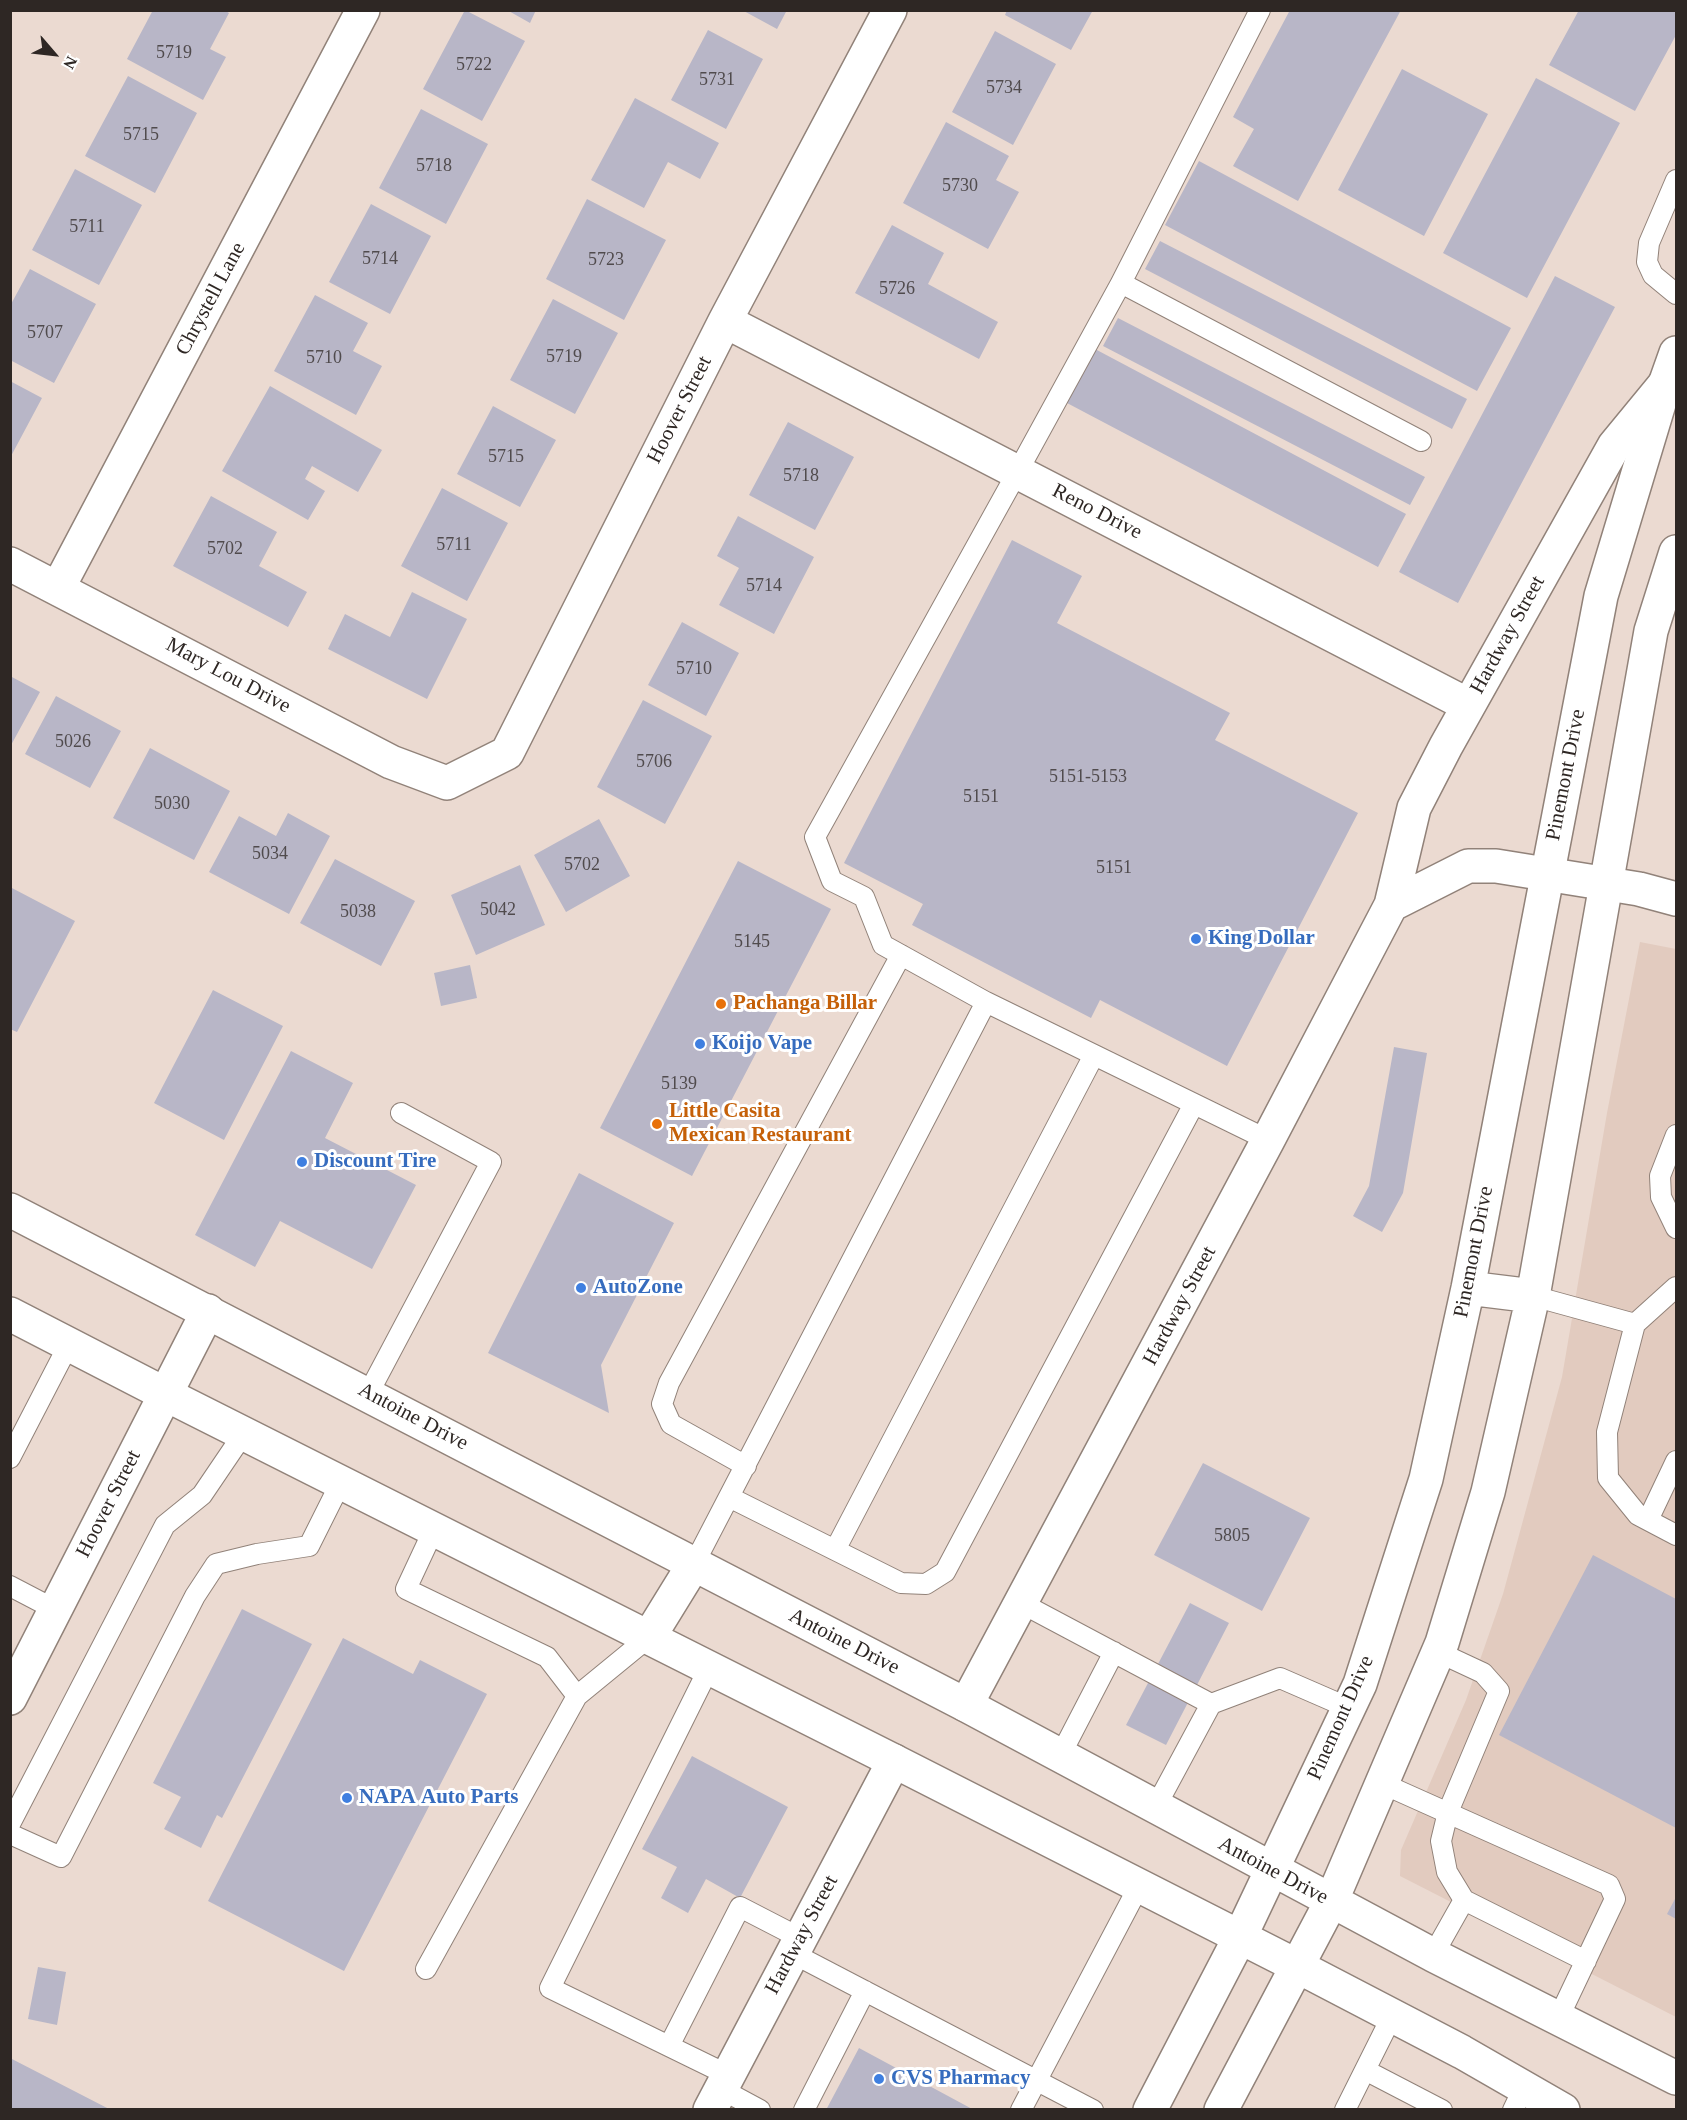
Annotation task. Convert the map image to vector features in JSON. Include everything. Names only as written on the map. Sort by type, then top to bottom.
[{"type":"main road","name":"Chrystell Lane","points":[[58,588],[363,10]]},
{"type":"main road","name":"Hoover Street","points":[[447,783],[507,753],[725,321],[890,10]]},
{"type":"main road","name":"Reno Drive","points":[[725,321],[1468,705]]},
{"type":"main road","name":"Pinemont Drive","points":[[1150,2109],[1240,1937],[1360,1684],[1426,1479],[1468,1288],[1601,596],[1665,384],[1677,353]]},
{"type":"main road","name":"Hardway Street","points":[[966,1705],[1391,905],[1414,808],[1468,705],[1614,446],[1665,384]]},
{"type":"main road","points":[[1221,2109],[1331,1902],[1438,1652],[1488,1492],[1533,1296],[1651,631],[1677,552]]},
{"type":"main road","name":"Mary Lou Drive","points":[[10,564],[391,762],[447,783]]},
{"type":"main road","points":[[1391,905],[1467,866],[1496,866],[1547,874],[1677,899]]},
{"type":"main road","name":"Antoine Drive","points":[[10,1210],[966,1705],[1331,1902],[1677,2078]]},
{"type":"main road","points":[[1468,1288],[1533,1296]]},
{"type":"main road","name":"Hoover Street","points":[[10,1698],[208,1311]]},
{"type":"main road","points":[[10,1314],[1297,1966],[1462,2052],[1518,2098],[1563,2109]]},
{"type":"main road","points":[[649,1637],[694,1564]]},
{"type":"main road","name":"Hardway Street","points":[[720,2091],[894,1761]]},
{"type":"lane","points":[[1260,10],[1121,283],[814,837],[832,881],[864,897],[883,945],[986,1002],[1268,1140]]},
{"type":"lane","points":[[1677,180],[1650,243],[1647,262],[1653,275],[1677,294]]},
{"type":"lane","points":[[1121,283],[1420,441]]},
{"type":"lane","points":[[746,1466],[671,1424],[662,1404],[669,1383],[901,955]]},
{"type":"lane","points":[[694,1564],[986,1002]]},
{"type":"lane","points":[[835,1550],[1094,1055]]},
{"type":"lane","points":[[729,1497],[901,1583],[926,1584],[945,1572],[1194,1104]]},
{"type":"lane","points":[[368,1394],[491,1162],[401,1113]]},
{"type":"lane","points":[[1677,1135],[1660,1176],[1661,1197],[1677,1228]]},
{"type":"lane","points":[[1677,1287],[1635,1324],[1607,1432],[1608,1478],[1638,1515],[1677,1535]]},
{"type":"lane","points":[[1533,1296],[1635,1324]]},
{"type":"lane","points":[[10,1458],[69,1344]]},
{"type":"lane","points":[[10,1824],[165,1525],[202,1495],[244,1433]]},
{"type":"lane","points":[[1648,1520],[1677,1461]]},
{"type":"lane","points":[[10,1834],[61,1857],[195,1596],[216,1564],[257,1554],[309,1546],[341,1482]]},
{"type":"lane","points":[[434,1529],[406,1589],[547,1657],[577,1696]]},
{"type":"lane","points":[[10,1586],[56,1610]]},
{"type":"lane","points":[[1021,1603],[1211,1704]]},
{"type":"lane","points":[[426,1969],[577,1696],[649,1637]]},
{"type":"lane","points":[[1060,1756],[1114,1652]]},
{"type":"lane","points":[[1438,1652],[1483,1673],[1499,1691],[1448,1812],[1442,1841],[1447,1872],[1464,1900],[1586,1961]]},
{"type":"lane","points":[[709,1668],[550,1988],[669,2046],[720,2091],[760,2109]]},
{"type":"lane","points":[[1155,1808],[1211,1704],[1280,1678],[1349,1708]]},
{"type":"lane","points":[[1382,1783],[1609,1886],[1615,1899],[1558,2019]]},
{"type":"lane","points":[[1021,2109],[1139,1886]]},
{"type":"lane","points":[[1433,1955],[1464,1900]]},
{"type":"lane","points":[[669,2046],[740,1907],[865,1991],[1093,2109]]},
{"type":"lane","points":[[804,2109],[865,1991]]},
{"type":"lane","points":[[1345,2109],[1392,2016]]},
{"type":"lane","points":[[1365,2070],[1442,2109]]},
{"type":"shaded area","points":[[1640,942],[1676,949],[1676,2017],[1400,1876],[1401,1850],[1466,1700],[1503,1594],[1562,1377],[1607,1113]]},
{"type":"building","points":[[153,10],[224,10],[229,13],[210,49],[226,57],[203,100],[127,59]]},
{"type":"building","points":[[465,10],[525,41],[482,121],[423,89]]},
{"type":"building","points":[[507,10],[536,10],[530,23]]},
{"type":"building","points":[[742,10],[787,10],[777,29]]},
{"type":"building","points":[[1007,10],[1093,10],[1071,50],[1005,15]]},
{"type":"building","points":[[1290,10],[1401,10],[1298,201],[1233,166],[1254,129],[1233,117]]},
{"type":"building","points":[[1579,10],[1676,10],[1676,35],[1635,111],[1549,65]]},
{"type":"building","points":[[708,30],[763,59],[726,129],[671,100]]},
{"type":"building","points":[[995,31],[1056,64],[1013,145],[952,112]]},
{"type":"building","points":[[1402,69],[1488,114],[1424,236],[1338,190]]},
{"type":"building","points":[[128,76],[197,113],[155,193],[85,156]]},
{"type":"building","points":[[1536,78],[1620,123],[1527,298],[1443,253]]},
{"type":"building","points":[[635,98],[719,143],[700,179],[668,162],[644,208],[591,180]]},
{"type":"building","points":[[421,109],[488,144],[446,224],[379,188]]},
{"type":"building","points":[[946,122],[1009,156],[996,180],[1019,192],[988,249],[903,203]]},
{"type":"building","points":[[1199,161],[1511,328],[1477,391],[1165,225]]},
{"type":"building","points":[[75,169],[142,205],[99,285],[32,250]]},
{"type":"building","points":[[587,199],[666,240],[624,320],[546,279]]},
{"type":"building","points":[[371,204],[431,236],[390,314],[329,282]]},
{"type":"building","points":[[892,225],[944,253],[928,284],[998,322],[979,359],[855,293]]},
{"type":"building","points":[[1160,241],[1467,399],[1452,429],[1145,269]]},
{"type":"building","points":[[30,269],[96,304],[54,383],[10,360],[10,306]]},
{"type":"building","points":[[1555,276],[1615,307],[1458,603],[1399,572]]},
{"type":"building","points":[[315,295],[368,323],[353,351],[382,366],[356,415],[274,371]]},
{"type":"building","points":[[553,299],[618,333],[575,414],[510,380]]},
{"type":"building","points":[[1118,318],[1425,477],[1410,505],[1103,346]]},
{"type":"building","points":[[1095,349],[1406,514],[1378,567],[1067,403]]},
{"type":"building","points":[[10,381],[42,398],[10,458]]},
{"type":"building","points":[[270,386],[382,450],[358,492],[312,466],[305,479],[325,491],[308,520],[222,471]]},
{"type":"building","points":[[493,406],[556,440],[520,507],[457,474]]},
{"type":"building","points":[[788,422],[854,457],[815,530],[749,495]]},
{"type":"building","points":[[442,488],[508,523],[467,601],[401,566]]},
{"type":"building","points":[[211,496],[277,532],[259,566],[307,592],[288,627],[173,566]]},
{"type":"building","points":[[738,516],[814,557],[774,634],[719,605],[739,568],[717,556]]},
{"type":"building","points":[[1012,540],[1082,576],[1057,623],[1230,713],[1215,740],[1358,813],[1227,1066],[1100,1000],[1091,1018],[912,925],[923,904],[844,863]]},
{"type":"building","points":[[412,592],[467,619],[427,699],[328,649],[345,614],[390,637]]},
{"type":"building","points":[[682,622],[739,653],[706,716],[648,685]]},
{"type":"building","points":[[10,676],[40,692],[10,747]]},
{"type":"building","points":[[56,696],[121,731],[90,788],[25,754]]},
{"type":"building","points":[[643,700],[712,736],[665,824],[597,787]]},
{"type":"building","points":[[150,748],[230,791],[194,860],[113,818]]},
{"type":"building","points":[[288,813],[330,836],[289,914],[209,872],[239,816],[276,836]]},
{"type":"building","points":[[599,819],[630,876],[566,912],[534,855]]},
{"type":"building","points":[[335,859],[415,901],[381,966],[300,923]]},
{"type":"building","points":[[738,861],[831,909],[692,1176],[600,1128]]},
{"type":"building","points":[[520,865],[545,925],[476,955],[451,895]]},
{"type":"building","points":[[10,887],[75,921],[17,1032],[10,1029]]},
{"type":"building","points":[[470,965],[477,998],[441,1006],[434,973]]},
{"type":"building","points":[[213,990],[283,1026],[224,1140],[154,1103]]},
{"type":"building","points":[[1394,1047],[1427,1053],[1403,1193],[1382,1232],[1353,1216],[1369,1186]]},
{"type":"building","name":"Discount Tire","points":[[291,1051],[353,1083],[325,1138],[416,1185],[372,1269],[280,1221],[255,1267],[195,1235]]},
{"type":"building","name":"AutoZone","points":[[579,1173],[674,1223],[601,1365],[609,1413],[488,1353]]},
{"type":"building","points":[[1203,1463],[1310,1518],[1262,1611],[1154,1555]]},
{"type":"building","points":[[1593,1555],[1676,1599],[1676,1828],[1499,1735]]},
{"type":"building","points":[[1190,1603],[1229,1623],[1166,1745],[1126,1725]]},
{"type":"building","points":[[242,1609],[312,1644],[222,1818],[217,1815],[201,1848],[164,1829],[181,1797],[153,1783]]},
{"type":"building","name":"NAPA Auto Parts","points":[[343,1638],[413,1674],[420,1660],[487,1694],[344,1971],[208,1901]]},
{"type":"building","points":[[692,1756],[788,1807],[740,1898],[706,1879],[688,1913],[661,1898],[677,1867],[642,1849]]},
{"type":"building","points":[[1676,1897],[1676,1919],[1667,1914]]},
{"type":"building","points":[[38,1967],[66,1972],[57,2025],[28,2019]]},
{"type":"building","name":"CVS Pharmacy","points":[[859,2048],[974,2110],[826,2110]]},
{"type":"building","points":[[10,2058],[111,2110],[10,2110]]},
{"type":"place","name":"King Dollar","points":[[1196,939]]},
{"type":"place","name":"Pachanga Billar","points":[[721,1004]]},
{"type":"place","name":"Koijo Vape","points":[[700,1044]]},
{"type":"place","name":"Little Casita Mexican Restaurant","points":[[657,1124]]},
{"type":"place","name":"Discount Tire","points":[[302,1162]]},
{"type":"place","name":"AutoZone","points":[[581,1288]]},
{"type":"place","name":"NAPA Auto Parts","points":[[347,1798]]},
{"type":"place","name":"CVS Pharmacy","points":[[879,2079]]}]
